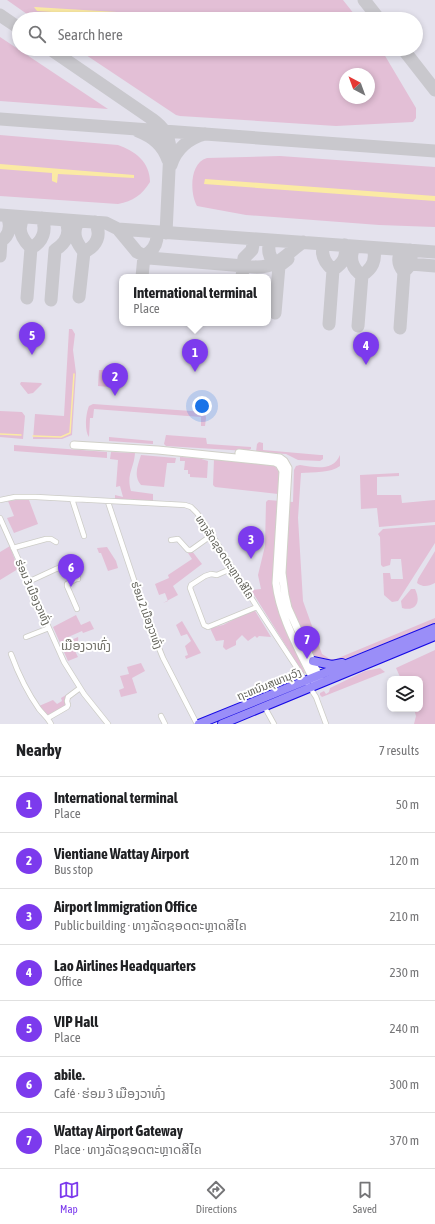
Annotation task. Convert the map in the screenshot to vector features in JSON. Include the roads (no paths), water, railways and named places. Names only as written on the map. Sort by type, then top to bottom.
[{"type":"highway","name":"ຖະຫນົນສຸພານຸວົງ","points":[[222,724],[264,706],[386,648],[435,628]]},
{"type":"highway","name":"ຖະຫນົນສຸພານຸວົງ","points":[[198,724],[435,636]]},
{"type":"highway","points":[[313,662],[332,665],[345,662],[377,649],[386,648]]},
{"type":"street","points":[[74,445],[158,450],[275,462],[279,464],[283,471],[284,497],[280,569],[276,582],[278,596],[313,662],[314,682]]},
{"type":"street","name":"ທາງລັດຊອດຕະຫຼາດສີໄຄ","points":[[0,500],[15,497],[185,505],[191,507],[212,535],[257,607],[314,682],[316,697],[326,724]]},
{"type":"street","points":[[72,500],[84,536]]},
{"type":"street","name":"ຮ່ອມ 2 ເມືອງວາທົ່ງ","points":[[108,502],[146,616],[163,658],[198,724]]},
{"type":"street","name":"ຮ່ອມ 3 ເມືອງວາທົ່ງ","points":[[0,518],[64,662],[80,688],[108,724]]},
{"type":"street","points":[[171,540],[178,539],[188,550],[191,550],[212,535]]},
{"type":"street","points":[[13,548],[46,539],[51,539],[56,542]]},
{"type":"street","points":[[28,582],[56,569],[69,565],[75,568],[78,579],[67,584],[67,586],[77,609]]},
{"type":"street","points":[[233,568],[217,575],[211,574],[205,576],[191,585],[190,588],[204,625],[208,627],[257,607]]},
{"type":"street","points":[[288,617],[314,682]]},
{"type":"street","points":[[26,637],[49,628]]},
{"type":"street","points":[[11,654],[24,683],[40,710],[48,718],[50,724]]},
{"type":"street","points":[[48,718],[67,706],[68,697],[80,688]]},
{"type":"street","points":[[264,706],[274,724]]},
{"type":"street","points":[[161,716],[164,724]]},
{"type":"waterway","points":[[33,436],[61,437],[70,433],[74,374]]},
{"type":"waterway","points":[[0,434],[21,435]]},
{"type":"place","name":"VIP Hall","points":[[32,355]]},
{"type":"place","name":"Lao Airlines Headquarters","points":[[366,365]]},
{"type":"place","name":"International terminal","points":[[195,372]]},
{"type":"place","name":"Vientiane Wattay Airport","points":[[115,396]]},
{"type":"place","name":"Airport Immigration Office","points":[[251,559]]},
{"type":"place","name":"abile.","points":[[71,587]]},
{"type":"place","name":"Wattay Airport Gateway","points":[[307,659]]},
{"type":"district","name":"ເມືອງວາທົ່ງ","points":[[86,645]]}]
